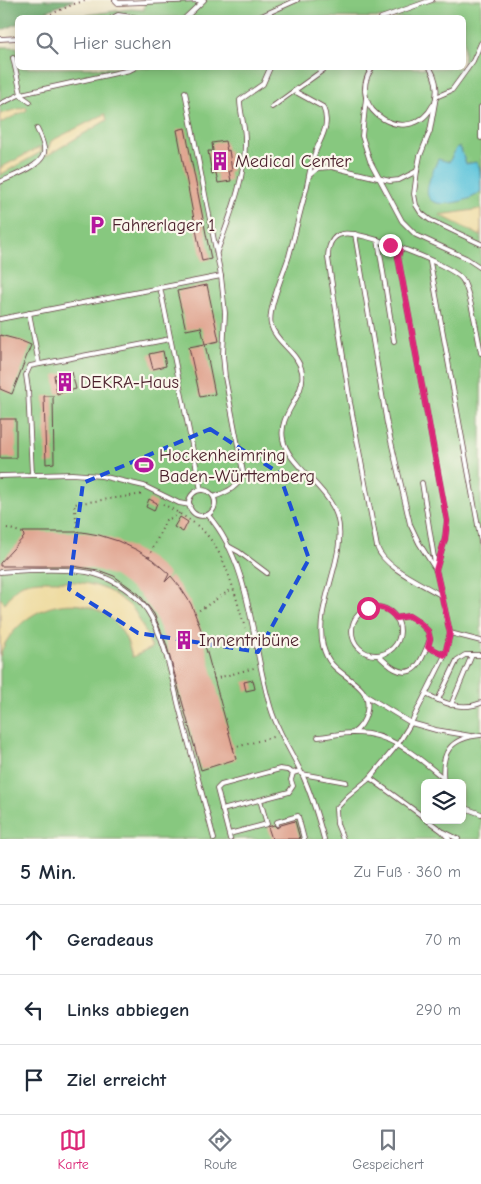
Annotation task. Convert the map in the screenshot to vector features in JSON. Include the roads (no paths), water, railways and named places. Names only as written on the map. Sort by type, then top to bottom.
[{"type":"lane","points":[[115,0],[118,3],[203,0]]},
{"type":"lane","points":[[189,15],[203,0]]},
{"type":"lane","points":[[264,15],[297,0]]},
{"type":"lane","points":[[390,15],[432,0]]},
{"type":"lane","points":[[0,39],[15,38]]},
{"type":"lane","points":[[366,98],[371,108],[379,117],[390,123],[402,125],[413,123],[424,117],[432,108],[436,97],[452,90],[473,61],[481,43]]},
{"type":"lane","points":[[13,58],[15,67]]},
{"type":"lane","points":[[16,70],[21,95],[30,102]]},
{"type":"lane","points":[[0,104],[21,95],[130,70]]},
{"type":"lane","points":[[216,254],[244,167],[245,140],[240,100],[263,84],[269,70]]},
{"type":"lane","points":[[272,107],[323,70]]},
{"type":"lane","points":[[371,70],[365,86],[366,98],[362,136],[370,161],[379,180],[402,221],[409,228],[426,240],[466,258],[481,268]]},
{"type":"lane","points":[[431,70],[437,85],[436,97],[430,131],[420,156],[417,171],[414,194],[416,205],[421,213],[430,220],[481,244]]},
{"type":"lane","points":[[294,91],[316,102],[323,108],[326,114],[326,129],[314,154],[289,257],[271,313],[271,325],[297,360],[302,372],[302,382],[298,395],[286,415],[282,427],[286,450],[326,496],[336,515],[339,532],[322,622],[322,643],[334,668],[355,684],[365,695],[411,723],[471,736]]},
{"type":"lane","points":[[185,92],[220,276],[224,305],[223,355],[225,377],[243,472],[242,478],[237,485],[230,491],[214,497]]},
{"type":"lane","points":[[481,107],[481,138]]},
{"type":"lane","points":[[0,182],[31,168],[39,162],[45,151],[38,129]]},
{"type":"lane","points":[[309,176],[318,168],[332,167],[379,180],[399,180],[417,171]]},
{"type":"lane","points":[[442,596],[394,568],[379,555],[350,402],[328,258],[330,245],[336,236],[348,233],[378,240],[458,275],[466,284],[481,353]]},
{"type":"lane","points":[[355,234],[387,424],[410,524],[418,543],[436,570]]},
{"type":"lane","points":[[378,240],[394,341]]},
{"type":"lane","points":[[400,249],[398,257],[447,521],[445,539],[436,570]]},
{"type":"lane","points":[[430,262],[481,542]]},
{"type":"lane","points":[[0,319],[220,276]]},
{"type":"lane","points":[[160,287],[201,490]]},
{"type":"lane","points":[[29,313],[39,364]]},
{"type":"lane","points":[[32,475],[26,375],[30,366],[170,339]]},
{"type":"lane","points":[[0,476],[72,474],[101,476],[144,486],[179,503],[190,505]]},
{"type":"lane","points":[[343,839],[337,824],[336,810],[347,797],[370,778],[398,744],[411,723],[445,655],[450,633],[436,570],[422,483]]},
{"type":"lane","points":[[201,490],[209,492],[214,497],[215,505],[211,513],[199,516],[195,514],[189,502],[193,494],[201,490]]},
{"type":"lane","points":[[208,515],[215,523],[228,546],[248,605],[272,711],[301,773],[318,815],[324,839]]},
{"type":"lane","points":[[228,546],[267,573]]},
{"type":"lane","points":[[0,572],[53,571],[94,574],[127,590],[146,609],[157,628],[171,673],[214,839]]},
{"type":"lane","points":[[378,655],[386,653],[398,642],[400,625],[391,612],[383,608],[368,608],[356,618],[352,632],[354,640],[364,651],[378,655],[389,666],[397,670],[407,671],[415,668],[428,647],[430,639],[428,631],[420,623],[409,616],[396,618]]},
{"type":"lane","points":[[450,633],[481,641]]},
{"type":"lane","points":[[428,647],[445,655]]},
{"type":"lane","points":[[438,700],[457,660],[465,655],[481,655]]},
{"type":"lane","points":[[451,705],[472,655]]},
{"type":"lane","points":[[426,694],[451,705],[468,706],[481,703]]},
{"type":"lane","points":[[318,737],[352,732],[359,729],[365,719],[367,706],[365,695]]},
{"type":"lane","points":[[352,732],[374,735],[398,744],[410,751],[442,779]]},
{"type":"lane","points":[[444,779],[444,759],[450,747],[462,738],[481,735]]},
{"type":"lane","points":[[230,839],[218,789],[221,785],[280,769],[346,782]]},
{"type":"lane","points":[[222,810],[289,792],[292,786],[293,773]]},
{"type":"lane","points":[[370,778],[421,815]]},
{"type":"lane","points":[[229,834],[267,824],[260,800]]},
{"type":"lane","points":[[466,808],[481,814]]},
{"type":"lane","points":[[278,824],[277,822],[298,816],[304,839]]},
{"type":"lane","points":[[433,824],[458,839]]},
{"type":"lane","points":[[442,831],[448,839]]},
{"type":"water","points":[[457,147],[460,147],[466,164],[476,162],[479,166],[481,191],[471,198],[452,203],[433,201],[428,197],[427,191],[428,183],[438,159],[449,162]]},
{"type":"place","name":"Medical Center","points":[[220,161]]},
{"type":"place","name":"Fahrerlager 1","points":[[97,225]]},
{"type":"place","name":"DEKRA-Haus","points":[[65,382]]},
{"type":"place","name":"Hockenheimring Baden-Württemberg","points":[[144,465]]},
{"type":"place","name":"Innentribüne","points":[[184,640]]}]
